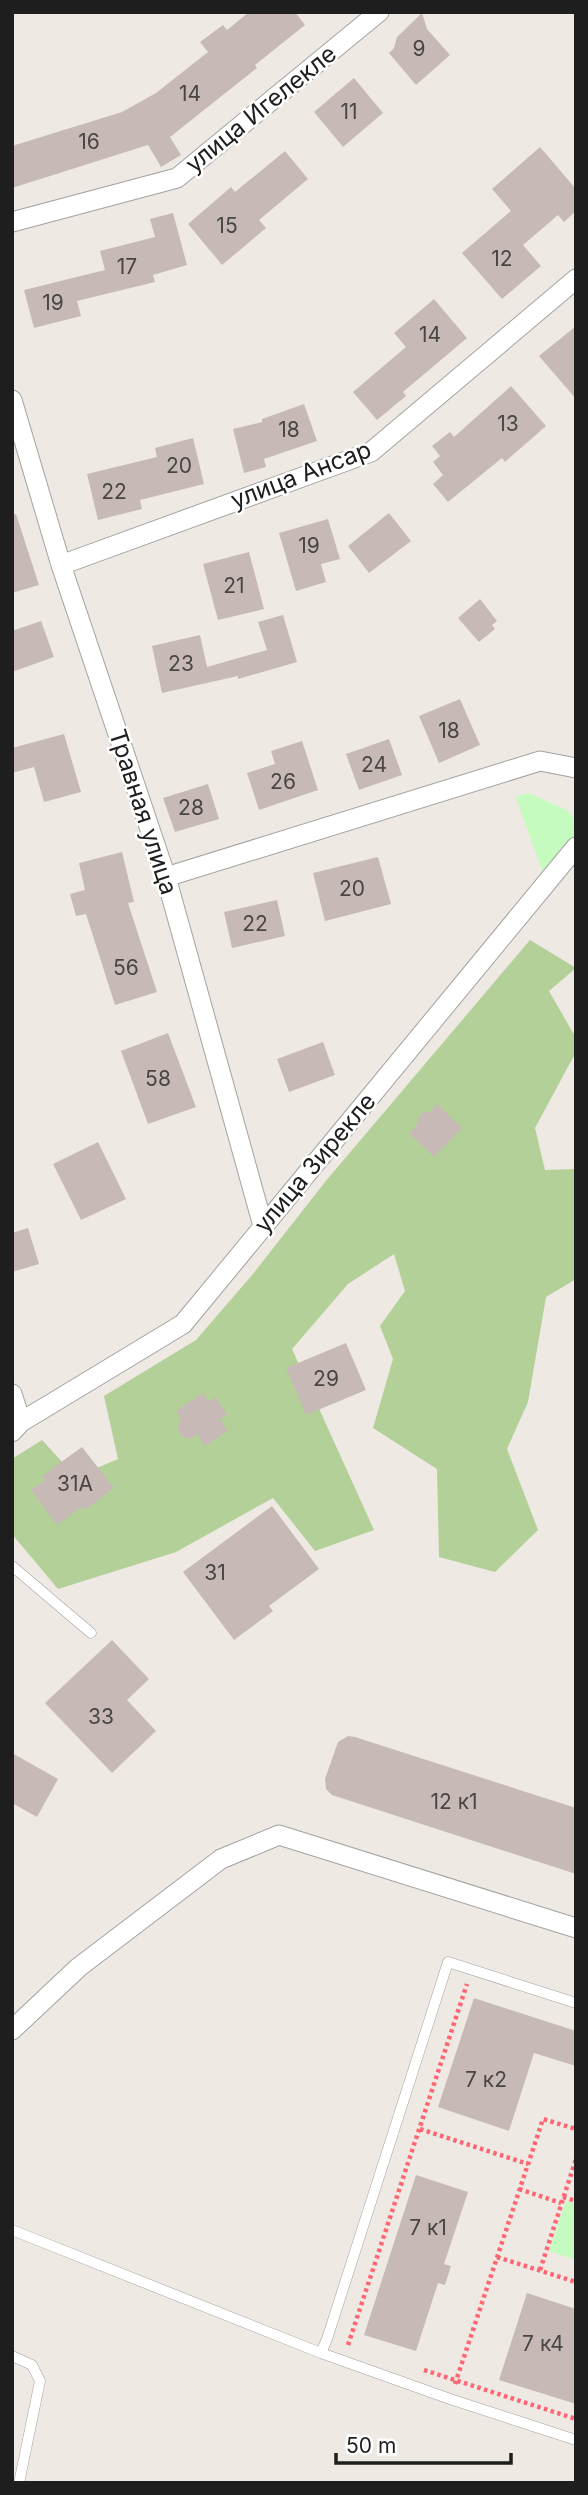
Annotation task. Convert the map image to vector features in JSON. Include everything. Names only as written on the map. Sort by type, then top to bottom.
[{"type":"street","name":"улица Игелекле","points":[[12,222],[177,178],[379,12]]},
{"type":"street","name":"улица Ансар","points":[[61,565],[371,452],[576,279]]},
{"type":"street","name":"Травная улица","points":[[12,400],[61,565],[166,877],[262,1226]]},
{"type":"street","points":[[166,877],[540,761],[576,768]]},
{"type":"street","name":"улица Зирекле","points":[[17,1427],[183,1324],[576,847]]},
{"type":"street","points":[[12,1394],[17,1427]]},
{"type":"street","points":[[12,2030],[79,1967],[221,1859],[279,1835],[576,1928]]},
{"type":"lane","points":[[12,1566],[91,1633]]},
{"type":"lane","points":[[321,2353],[382,2174],[448,1962],[576,2003]]},
{"type":"lane","points":[[12,2230],[321,2353],[576,2440]]},
{"type":"lane","points":[[12,2356],[32,2365],[40,2381],[19,2483]]},
{"type":"path","points":[[348,2345],[472,1969]]},
{"type":"path","points":[[450,2399],[542,2119],[576,2129]]},
{"type":"path","points":[[419,2129],[527,2164]]},
{"type":"path","points":[[540,2270],[576,2159]]},
{"type":"path","points":[[519,2189],[561,2203]]},
{"type":"path","points":[[563,2197],[576,2201]]},
{"type":"path","points":[[497,2257],[576,2282]]},
{"type":"path","points":[[456,2380],[576,2419]]},
{"type":"green space","points":[[528,793],[567,810],[576,822],[576,840],[542,871],[516,797]]},
{"type":"green space","points":[[530,940],[576,968],[549,991],[576,1038],[576,1052],[535,1128],[545,1170],[576,1169],[576,1279],[546,1297],[528,1402],[507,1449],[538,1530],[495,1572],[439,1557],[437,1469],[373,1428],[393,1359],[380,1326],[405,1291],[394,1254],[348,1284],[292,1349],[374,1530],[315,1551],[273,1498],[176,1552],[58,1589],[12,1534],[12,1459],[42,1440],[76,1477],[118,1459],[104,1396],[196,1340],[253,1274],[325,1182]]},
{"type":"green space","points":[[566,2201],[576,2204],[576,2260],[549,2251]]},
{"type":"building","points":[[249,12],[295,12],[305,25],[255,65],[257,68],[170,137],[181,155],[161,167],[148,145],[12,188],[12,146],[122,112],[156,93],[208,52],[200,42],[223,25],[227,30]]},
{"type":"building","points":[[422,13],[427,29],[450,55],[416,85],[389,53],[394,48],[397,37]]},
{"type":"building","points":[[354,78],[383,113],[343,147],[314,112]]},
{"type":"building","points":[[540,147],[576,189],[576,211],[564,222],[558,215],[523,245],[541,266],[502,299],[462,253],[511,211],[492,189]]},
{"type":"building","points":[[285,151],[308,179],[259,220],[266,228],[222,265],[188,224],[231,187],[235,192]]},
{"type":"building","points":[[173,213],[187,265],[153,275],[155,282],[77,301],[81,316],[34,328],[24,290],[105,270],[100,251],[155,237],[150,219]]},
{"type":"building","points":[[434,299],[467,338],[403,392],[406,396],[377,420],[353,392],[406,347],[394,333]]},
{"type":"building","points":[[576,326],[576,399],[539,356]]},
{"type":"building","points":[[511,386],[546,426],[505,462],[502,458],[448,502],[433,484],[443,475],[433,462],[440,456],[432,446],[450,432],[454,437]]},
{"type":"building","points":[[304,404],[317,441],[264,459],[266,467],[244,473],[233,429],[262,422],[262,419]]},
{"type":"building","points":[[193,438],[204,484],[140,500],[142,509],[98,520],[87,474],[157,457],[155,448]]},
{"type":"building","points":[[389,513],[411,541],[369,573],[348,546]]},
{"type":"building","points":[[16,514],[39,585],[12,593],[12,515]]},
{"type":"building","points":[[328,519],[340,559],[321,564],[326,582],[296,591],[279,533]]},
{"type":"building","points":[[249,552],[264,609],[218,620],[203,564]]},
{"type":"building","points":[[480,599],[497,621],[492,625],[495,629],[479,642],[458,618]]},
{"type":"building","points":[[283,615],[297,662],[238,679],[238,676],[162,693],[152,646],[200,635],[207,667],[267,650],[258,622]]},
{"type":"building","points":[[41,621],[54,657],[12,672],[12,631]]},
{"type":"building","points":[[460,699],[480,745],[439,763],[419,716]]},
{"type":"building","points":[[64,734],[81,792],[44,802],[34,767],[12,773],[12,748]]},
{"type":"building","points":[[389,739],[402,775],[359,790],[346,754]]},
{"type":"building","points":[[302,741],[318,790],[259,810],[247,773],[275,764],[271,751]]},
{"type":"building","points":[[208,784],[219,819],[175,832],[163,798]]},
{"type":"building","points":[[122,852],[134,902],[128,903],[157,992],[115,1005],[86,914],[76,916],[70,894],[85,890],[79,863]]},
{"type":"building","points":[[378,857],[391,904],[325,921],[313,873]]},
{"type":"building","points":[[277,900],[285,936],[232,948],[224,912]]},
{"type":"building","points":[[168,1033],[196,1107],[148,1124],[121,1051]]},
{"type":"building","points":[[323,1042],[335,1075],[289,1092],[277,1059]]},
{"type":"building","points":[[437,1104],[462,1128],[434,1157],[409,1133],[417,1125],[417,1119],[423,1112],[430,1112]]},
{"type":"building","points":[[98,1142],[126,1199],[81,1220],[53,1164]]},
{"type":"building","points":[[28,1228],[39,1264],[12,1272],[12,1233]]},
{"type":"building","points":[[346,1343],[366,1390],[306,1415],[286,1368]]},
{"type":"building","points":[[203,1393],[208,1401],[215,1397],[227,1414],[220,1419],[228,1431],[205,1446],[197,1434],[191,1439],[183,1437],[178,1430],[179,1421],[182,1420],[176,1411]]},
{"type":"building","points":[[82,1447],[114,1488],[85,1510],[82,1507],[57,1525],[31,1490],[45,1480],[42,1476]]},
{"type":"building","points":[[272,1506],[319,1569],[269,1606],[273,1611],[234,1640],[183,1572]]},
{"type":"building","points":[[112,1640],[149,1679],[127,1700],[156,1731],[112,1773],[45,1703]]},
{"type":"building","points":[[348,1736],[576,1808],[576,1874],[332,1795],[326,1789],[325,1779],[338,1742]]},
{"type":"building","points":[[12,1753],[58,1779],[37,1817],[12,1803]]},
{"type":"building","points":[[474,1998],[576,2031],[576,2066],[534,2053],[509,2131],[438,2107]]},
{"type":"building","points":[[416,2175],[468,2192],[444,2264],[451,2266],[445,2285],[438,2283],[416,2351],[364,2335]]},
{"type":"building","points":[[527,2293],[576,2309],[576,2404],[499,2380]]}]
